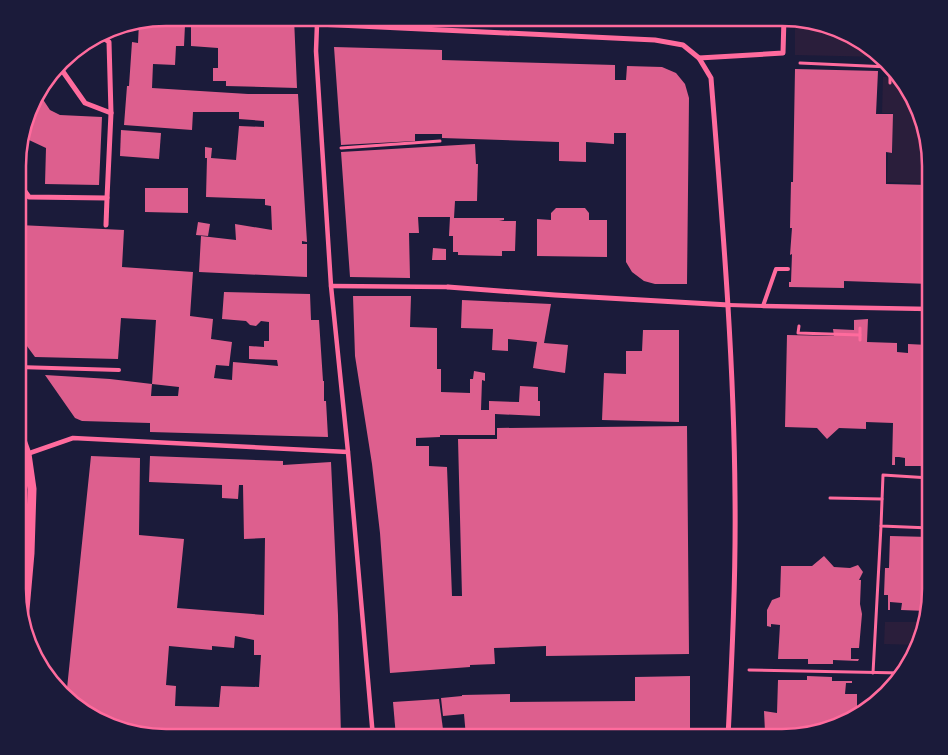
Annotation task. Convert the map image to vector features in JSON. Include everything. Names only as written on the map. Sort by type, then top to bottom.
[{"type":"street","points":[[317,27],[316,51],[331,286],[348,452],[372,728]]},
{"type":"street","points":[[380,27],[655,40],[683,45],[699,58],[711,78],[728,305],[735,496],[728,729]]},
{"type":"street","points":[[699,58],[783,54],[784,27]]},
{"type":"street","points":[[106,40],[109,42],[111,113],[106,225]]},
{"type":"street","points":[[63,72],[84,103],[111,113]]},
{"type":"street","points":[[26,193],[29,197],[107,198]]},
{"type":"street","points":[[331,286],[448,287],[728,305]]},
{"type":"street","points":[[763,306],[922,309]]},
{"type":"street","points":[[27,587],[32,489],[27,454],[73,438],[348,452]]},
{"type":"lane","points":[[728,305],[763,306],[776,269],[788,269]]},
{"type":"lane","points":[[26,367],[119,370]]},
{"type":"path","points":[[783,54],[795,63],[881,68]]},
{"type":"path","points":[[890,78],[890,83]]},
{"type":"path","points":[[340,148],[440,141]]},
{"type":"path","points":[[808,326],[798,326],[798,333],[860,335]]},
{"type":"path","points":[[873,672],[883,475],[921,477]]},
{"type":"path","points":[[830,498],[882,499]]},
{"type":"path","points":[[881,526],[921,528]]},
{"type":"path","points":[[731,670],[894,672]]},
{"type":"shaded area","points":[[795,28],[818,31],[835,37],[852,45],[869,57],[795,55]]},
{"type":"shaded area","points":[[883,77],[890,77],[903,97],[914,122],[921,148],[922,184],[887,182],[888,153],[893,153],[893,113],[882,113]]},
{"type":"shaded area","points":[[885,622],[917,622],[910,645],[884,644]]},
{"type":"building","points":[[185,27],[184,46],[176,46],[175,65],[153,64],[152,88],[248,94],[298,94],[307,242],[302,241],[302,244],[307,244],[307,277],[199,272],[201,236],[236,240],[235,224],[272,230],[271,206],[265,205],[265,199],[206,197],[207,158],[205,158],[205,147],[212,148],[211,158],[236,160],[239,126],[264,127],[264,121],[239,119],[239,112],[193,112],[192,130],[124,125],[132,42],[138,43],[139,29]]},
{"type":"building","points":[[191,27],[294,27],[297,88],[226,86],[226,81],[213,81],[213,68],[218,68],[218,48],[191,46]]},
{"type":"building","points":[[334,47],[442,50],[442,60],[615,65],[615,80],[626,80],[627,66],[662,67],[676,73],[685,84],[689,98],[687,284],[655,284],[644,281],[632,272],[626,262],[626,133],[614,133],[614,144],[586,142],[586,162],[559,161],[559,142],[442,138],[442,134],[415,134],[415,141],[341,145]]},
{"type":"building","points":[[795,69],[878,71],[876,114],[893,114],[892,153],[886,152],[886,184],[922,185],[922,284],[844,281],[844,288],[789,287],[789,282],[791,282],[792,254],[790,255],[792,228],[790,228],[791,182],[793,182]]},
{"type":"building","points":[[43,100],[50,110],[60,115],[102,117],[99,185],[45,184],[46,148],[29,140]]},
{"type":"building","points":[[121,130],[161,133],[159,159],[120,156]]},
{"type":"building","points":[[475,144],[476,164],[478,164],[477,201],[455,201],[454,218],[504,218],[504,220],[499,221],[516,221],[515,251],[502,251],[502,256],[458,255],[458,252],[453,252],[453,236],[449,236],[450,217],[418,217],[419,233],[409,233],[410,278],[350,277],[341,152]]},
{"type":"building","points":[[145,188],[188,188],[188,213],[145,212]]},
{"type":"building","points":[[556,208],[585,208],[589,213],[589,220],[607,220],[607,257],[537,256],[537,219],[551,220],[551,213]]},
{"type":"building","points":[[198,222],[210,224],[208,236],[196,235]]},
{"type":"building","points":[[26,225],[124,230],[122,267],[193,272],[190,316],[213,319],[211,339],[232,342],[229,366],[216,365],[214,378],[232,380],[233,362],[278,366],[277,360],[249,359],[249,346],[264,347],[264,341],[269,341],[269,322],[261,321],[256,326],[250,325],[246,321],[222,319],[224,292],[310,294],[311,320],[319,320],[328,437],[150,432],[150,423],[82,421],[75,418],[45,375],[152,384],[156,320],[121,318],[118,359],[35,357],[26,345]],"holes":[[[152,384],[179,387],[178,396],[151,396]]]},
{"type":"building","points":[[433,248],[446,249],[446,260],[432,260]]},
{"type":"building","points":[[353,296],[411,296],[410,327],[437,328],[437,369],[441,369],[441,392],[470,393],[470,379],[473,379],[474,371],[485,373],[485,381],[482,380],[481,410],[489,410],[489,401],[519,402],[520,386],[538,387],[540,416],[495,414],[495,435],[440,435],[440,437],[416,438],[416,446],[429,446],[429,466],[447,467],[452,596],[462,596],[458,439],[497,439],[497,428],[687,426],[689,654],[546,656],[546,646],[494,648],[495,664],[390,673],[380,533],[372,464],[355,356]]},
{"type":"building","points":[[462,300],[551,304],[544,343],[568,345],[565,373],[533,368],[537,342],[508,339],[508,351],[492,350],[493,329],[461,328]]},
{"type":"building","points":[[868,319],[867,342],[897,343],[897,352],[908,353],[908,344],[922,345],[921,466],[905,466],[905,458],[899,457],[895,457],[895,465],[892,465],[893,423],[866,422],[866,429],[839,428],[827,439],[817,428],[785,427],[787,335],[834,336],[833,329],[854,330],[854,320]]},
{"type":"building","points":[[643,330],[679,330],[679,422],[602,420],[604,373],[626,374],[626,351],[642,351]]},
{"type":"building","points":[[91,456],[140,458],[139,535],[184,539],[177,608],[264,615],[265,538],[244,539],[243,485],[239,485],[238,499],[222,498],[222,485],[149,482],[150,456],[283,461],[283,465],[331,462],[341,728],[148,728],[130,724],[96,710],[67,688]],"holes":[[[235,636],[254,640],[254,655],[261,655],[259,687],[221,686],[219,707],[175,706],[176,686],[166,685],[169,646],[212,650],[212,646],[234,648]]]},
{"type":"building","points":[[890,536],[921,537],[920,611],[901,610],[902,603],[890,602],[890,610],[888,610],[888,595],[884,595],[885,568],[889,568]]},
{"type":"building","points":[[824,556],[834,567],[850,568],[858,565],[863,572],[859,580],[861,580],[860,604],[862,614],[859,648],[851,648],[851,659],[859,659],[858,661],[833,660],[833,664],[808,664],[808,659],[778,659],[780,625],[771,624],[771,627],[767,626],[767,610],[772,600],[780,597],[781,566],[812,566]]},
{"type":"building","points":[[690,676],[690,729],[465,728],[464,714],[443,716],[441,698],[462,695],[510,694],[510,702],[635,701],[635,677]]},
{"type":"building","points":[[807,676],[832,677],[832,681],[852,681],[852,683],[846,683],[845,694],[857,694],[857,707],[826,721],[809,726],[765,729],[764,711],[777,713],[778,680],[807,680]]},
{"type":"building","points":[[439,699],[443,728],[395,728],[393,702]]}]
